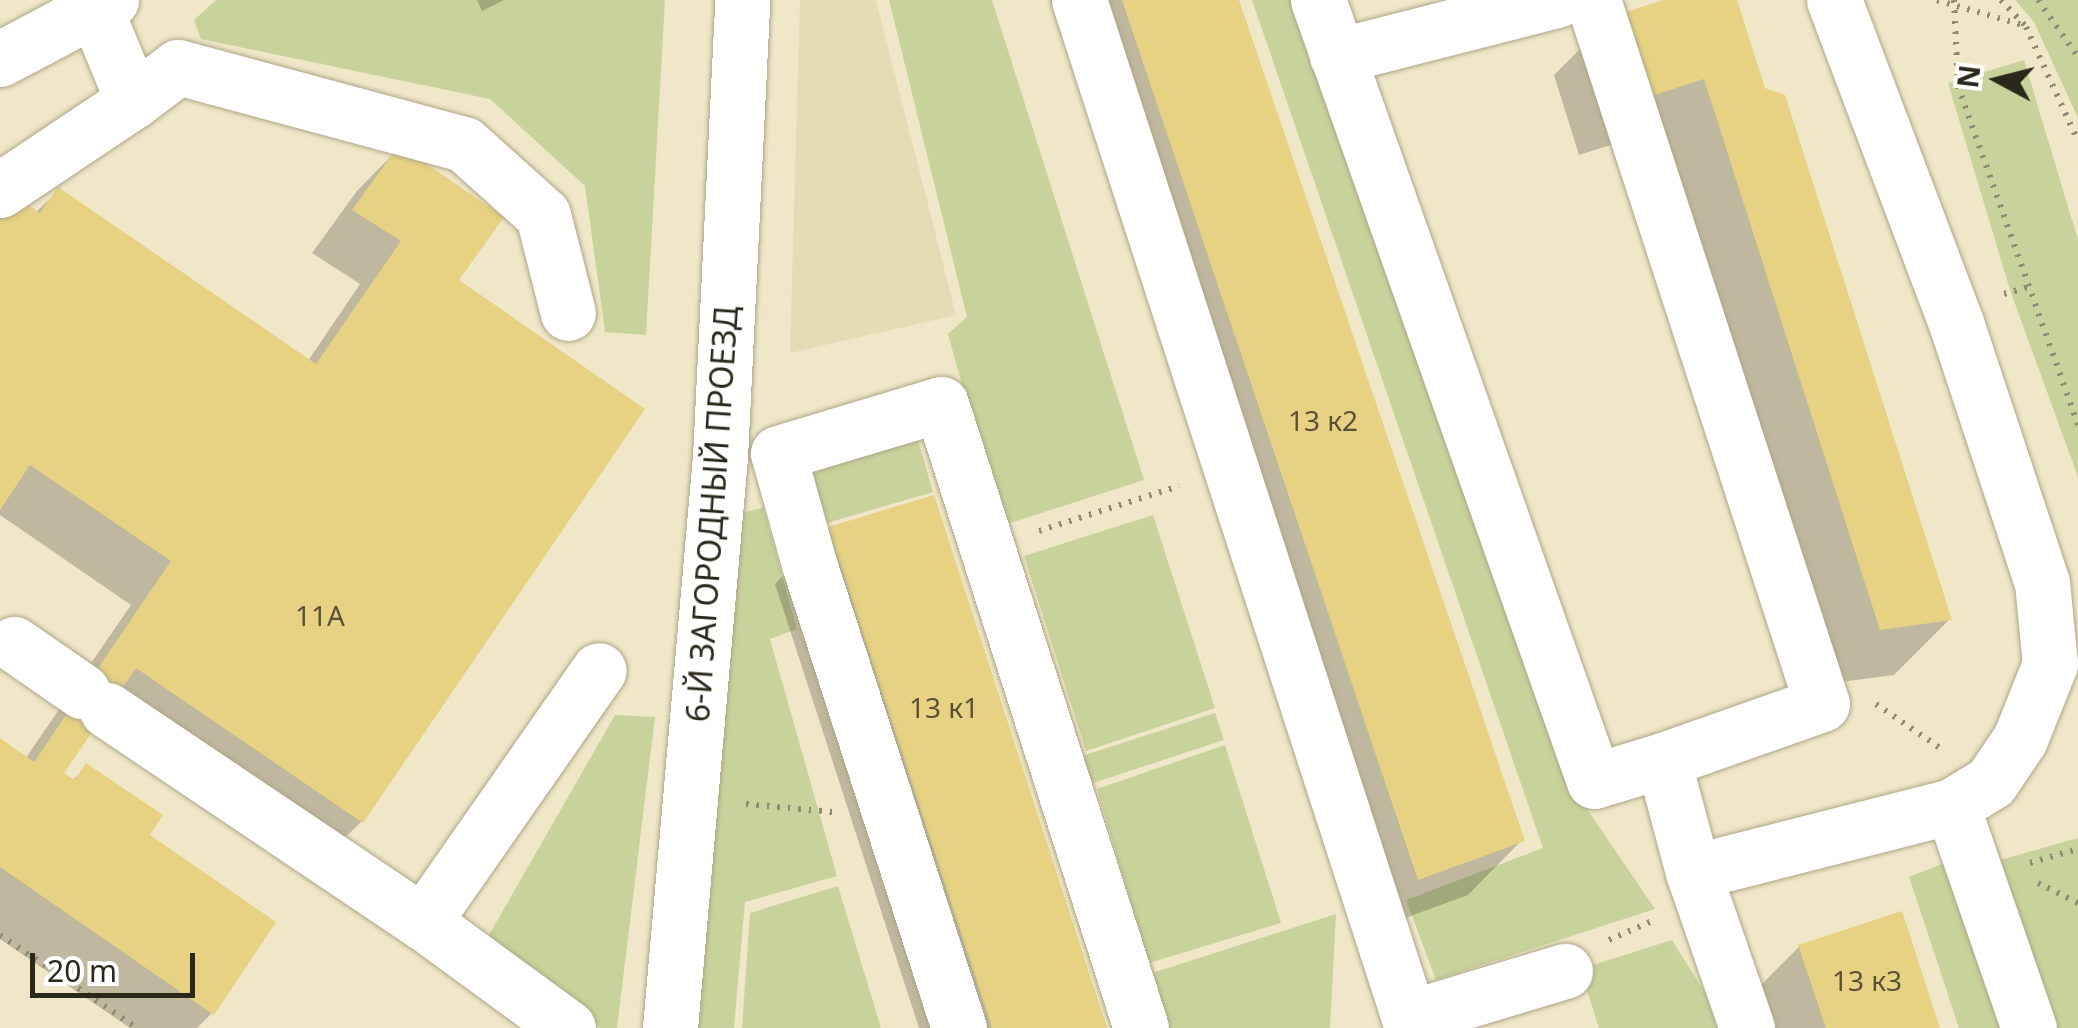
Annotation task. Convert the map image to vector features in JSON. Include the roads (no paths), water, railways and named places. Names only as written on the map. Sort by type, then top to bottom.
[{"type":"street","name":"6-Й ЗАГОРОДНЫЙ ПРОЕЗД","points":[[670,1028],[720,456],[742,0]]},
{"type":"street","points":[[1079,0],[1409,1018],[1578,959]]},
{"type":"street","points":[[1318,0],[1594,781],[1822,704],[1594,0]]},
{"type":"street","points":[[1337,56],[1557,0]]},
{"type":"street","points":[[1693,872],[1971,794],[2020,740],[2050,664],[2042,584],[1956,323],[1834,0]]},
{"type":"street","points":[[0,59],[103,4],[134,101]]},
{"type":"street","points":[[0,190],[178,67],[464,144],[544,215],[568,313]]},
{"type":"street","points":[[720,456],[778,453],[942,404],[1141,1028]]},
{"type":"street","points":[[778,453],[810,567],[959,1028]]},
{"type":"street","points":[[14,644],[423,922],[568,1028]]},
{"type":"street","points":[[423,922],[600,670]]},
{"type":"street","points":[[1663,760],[1693,872],[1747,1028]]},
{"type":"street","points":[[1971,794],[2029,1028]]}]
